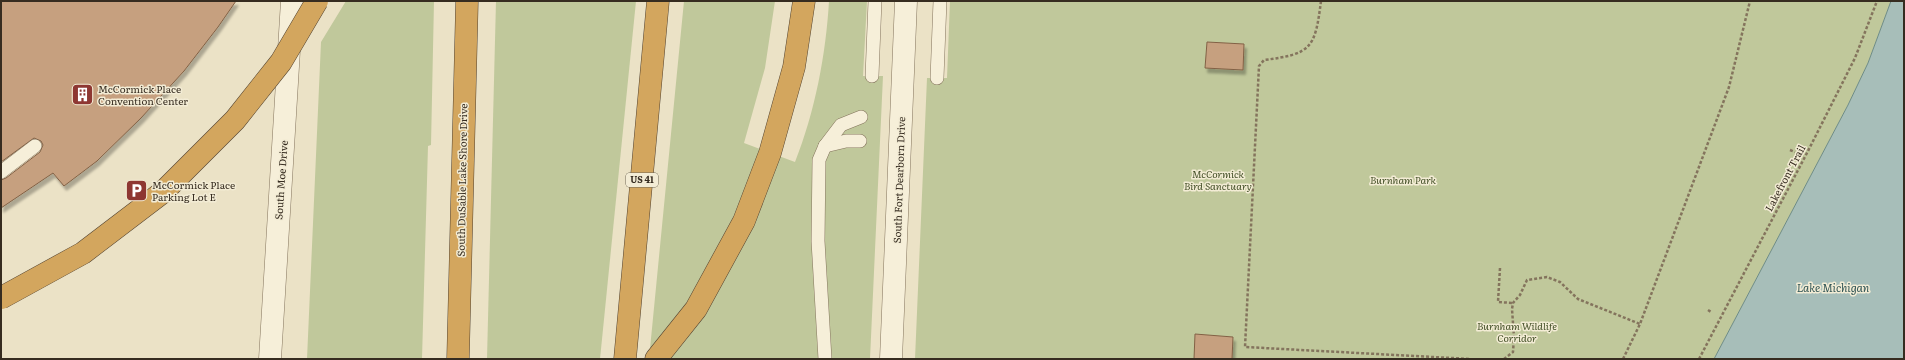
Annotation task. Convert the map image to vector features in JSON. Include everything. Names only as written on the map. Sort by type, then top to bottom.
[{"type":"highway","points":[[1,298],[83,253],[163,192],[235,120],[281,62],[317,1]]},
{"type":"highway","name":"South DuSable Lake Shore Drive","points":[[458,359],[467,1]]},
{"type":"highway","name":"US 41","points":[[626,359],[658,1]]},
{"type":"highway","points":[[656,359],[696,309],[744,221],[770,153],[794,67],[804,1]]},
{"type":"street","name":"South Moe Drive","points":[[270,359],[292,1]]},
{"type":"street","name":"South Fort Dearborn Drive","points":[[891,359],[906,1]]},
{"type":"lane","points":[[872,76],[875,1]]},
{"type":"lane","points":[[937,78],[940,1]]},
{"type":"lane","points":[[825,359],[818,241],[817,178],[819,160],[825,146],[841,125],[861,117]]},
{"type":"lane","points":[[825,146],[846,141],[860,141]]},
{"type":"lane","points":[[1,172],[35,146]]},
{"type":"path","points":[[1321,1],[1318,27],[1312,42],[1297,54],[1264,60],[1259,66],[1245,347],[1471,359]]},
{"type":"path","points":[[1623,359],[1640,324],[1729,87],[1750,1]]},
{"type":"path","name":"Lakefront Trail","points":[[1699,359],[1855,58],[1877,1]]},
{"type":"path","points":[[1790,150],[1795,152]]},
{"type":"path","points":[[1500,268],[1498,302],[1513,303]]},
{"type":"path","points":[[1504,359],[1513,352],[1513,303],[1520,295],[1527,280],[1547,277],[1560,282],[1578,299],[1640,324]]},
{"type":"green space","points":[[346,1],[434,1],[431,145],[428,146],[422,359],[307,359],[321,42]]},
{"type":"green space","points":[[496,1],[636,1],[600,359],[487,359]]},
{"type":"green space","points":[[684,1],[775,1],[765,68],[744,143],[795,162],[814,103],[822,62],[829,1],[867,1],[863,76],[883,76],[870,359],[649,359]]},
{"type":"green space","name":"Burnham Park","points":[[950,1],[1891,1],[1868,63],[1848,105],[1714,359],[915,359],[927,78],[947,78]]},
{"type":"water","name":"Lake Michigan","points":[[1891,1],[1904,1],[1904,359],[1714,359],[1848,105],[1868,63]]},
{"type":"building","name":"McCormick Place Convention Center","points":[[1,1],[236,1],[184,71],[141,118],[97,161],[64,186],[53,173],[1,208],[1,180],[6,178],[40,152],[43,145],[41,141],[34,138],[1,162]]},
{"type":"building","points":[[1207,42],[1244,44],[1243,70],[1205,68]]},
{"type":"building","points":[[1195,334],[1233,337],[1232,359],[1194,359]]},
{"type":"place","name":"McCormick Place Convention Center","points":[[82,95]]},
{"type":"place","name":"McCormick Place Parking Lot E","points":[[137,191]]},
{"type":"park label","name":"McCormick Bird Sanctuary","points":[[1218,180]]},
{"type":"park label","name":"Burnham Wildlife Corridor","points":[[1517,332]]}]
